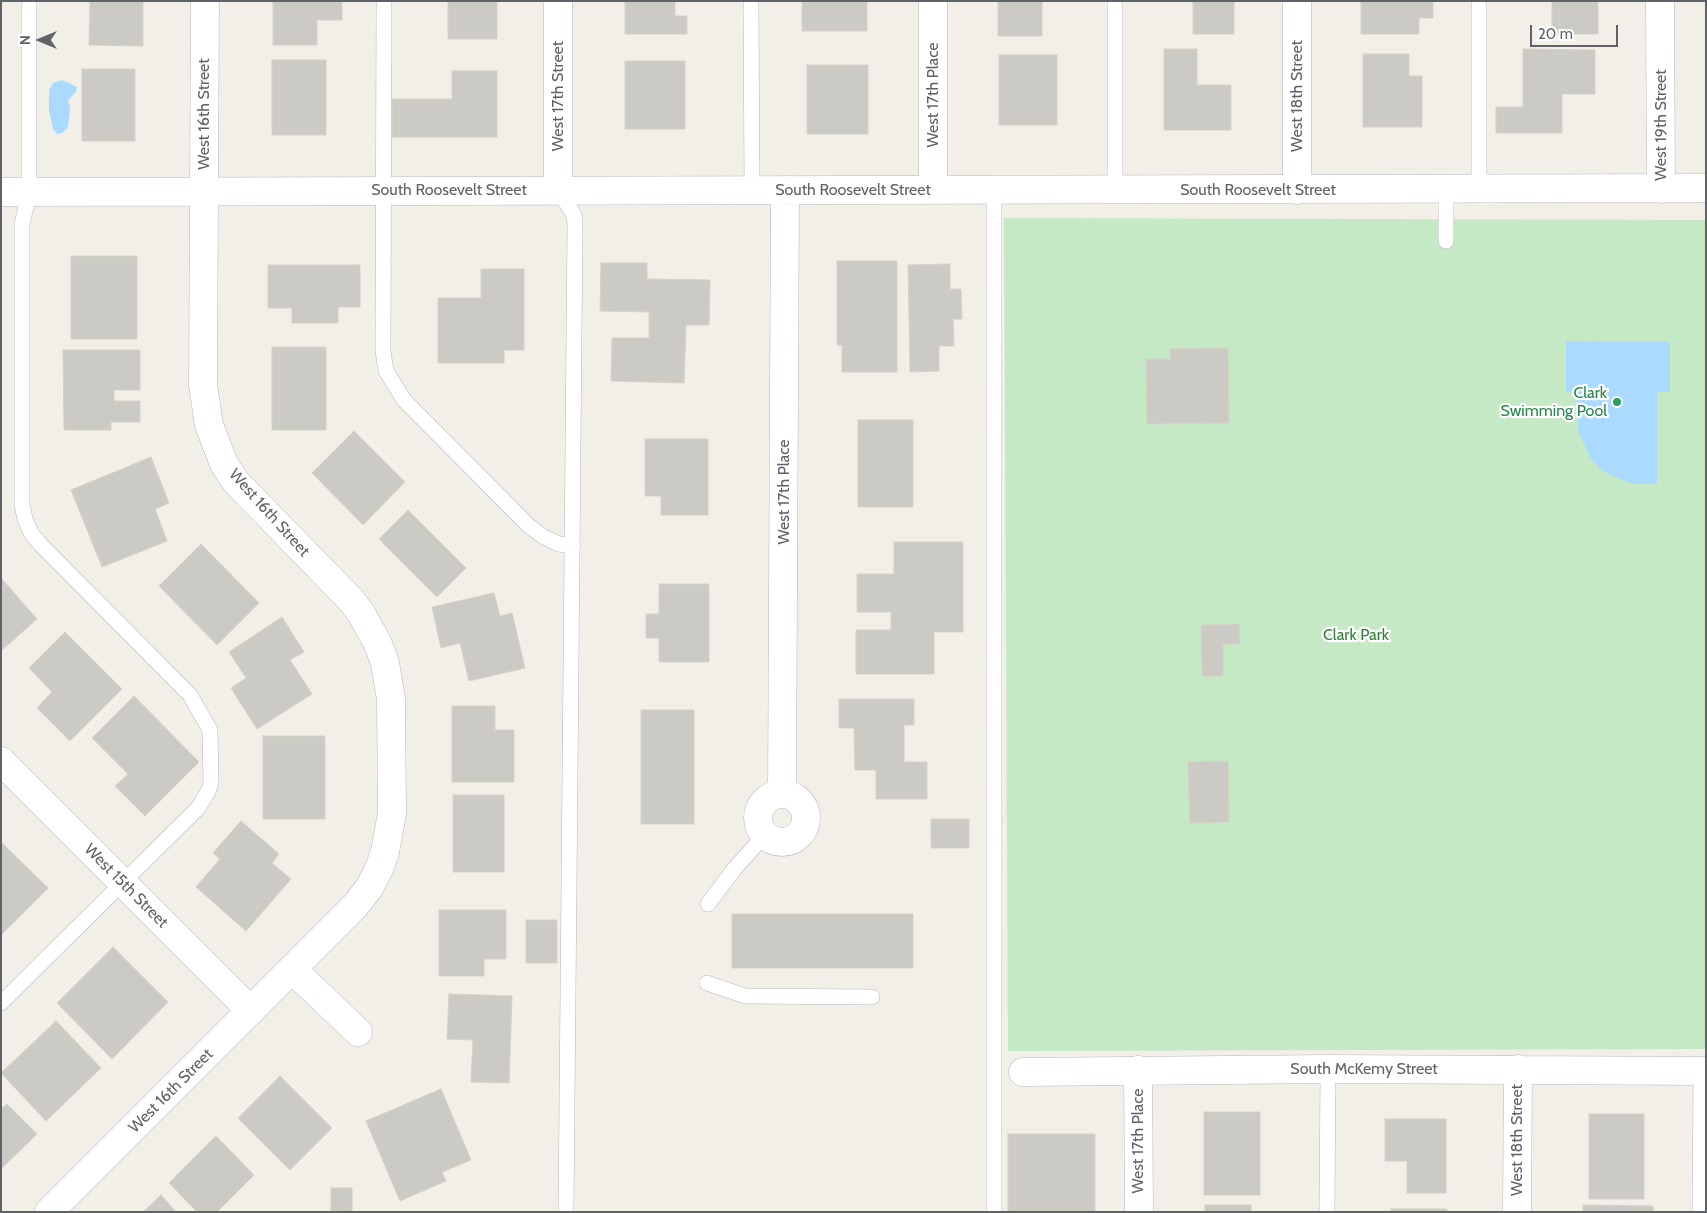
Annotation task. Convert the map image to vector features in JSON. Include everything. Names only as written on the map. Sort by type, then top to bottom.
[{"type":"street","name":"West 16th Street","points":[[49,1212],[355,906],[369,888],[385,852],[392,813],[391,699],[385,663],[378,644],[361,613],[249,497],[224,464],[209,426],[203,385],[205,1]]},
{"type":"street","name":"West 17th Street","points":[[558,1],[558,190]]},
{"type":"street","name":"West 17th Place","points":[[933,1],[933,190]]},
{"type":"street","name":"West 18th Street","points":[[1297,1],[1297,190]]},
{"type":"street","name":"West 19th Street","points":[[1660,1],[1661,189]]},
{"type":"street","name":"South Roosevelt Street","points":[[1,192],[1706,188]]},
{"type":"street","name":"West 17th Place","points":[[782,794],[786,190]]},
{"type":"street","name":"West 15th Street","points":[[1,761],[251,1011]]},
{"type":"street","points":[[782,794],[790,795],[802,805],[805,812],[804,828],[794,839],[778,842],[764,835],[760,828],[758,812],[767,798],[782,794]]},
{"type":"street","points":[[293,970],[358,1032]]},
{"type":"street","name":"South McKemy Street","points":[[1023,1072],[1328,1069],[1704,1071]]},
{"type":"street","name":"West 18th Street","points":[[1517,1212],[1518,1069]]},
{"type":"street","name":"West 17th Place","points":[[1138,1070],[1138,1212]]},
{"type":"lane","points":[[1,1003],[204,801],[211,783],[212,739],[205,719],[180,684],[41,546],[31,533],[25,519],[22,505],[22,224],[29,193],[29,1]]},
{"type":"lane","points":[[384,1],[383,351],[386,371],[394,387],[404,400],[530,528],[559,544],[573,546]]},
{"type":"lane","points":[[751,1],[752,190]]},
{"type":"lane","points":[[1115,1],[1116,190]]},
{"type":"lane","points":[[1479,1],[1479,189]]},
{"type":"lane","points":[[1446,189],[1446,241]]},
{"type":"lane","points":[[558,190],[574,215],[575,225],[566,1212]]},
{"type":"lane","points":[[994,190],[994,1212]]},
{"type":"lane","points":[[708,904],[735,868],[764,835]]},
{"type":"lane","points":[[707,983],[745,996],[872,996]]},
{"type":"lane","points":[[1327,1212],[1328,1069]]},
{"type":"lane","points":[[1700,1212],[1704,1071]]},
{"type":"green space","name":"Clark Park","points":[[1004,218],[1706,220],[1706,1049],[1008,1051]]},
{"type":"water","points":[[62,80],[77,87],[76,92],[68,100],[70,107],[68,127],[62,133],[57,134],[53,129],[49,110],[49,90],[53,83]]},
{"type":"water","name":"Clark Swimming Pool","points":[[1566,341],[1670,342],[1670,392],[1657,392],[1657,484],[1634,484],[1620,479],[1603,471],[1591,459],[1578,431],[1576,392],[1566,392]]},
{"type":"building","points":[[90,1],[143,1],[143,46],[89,45]]},
{"type":"building","points":[[273,1],[342,1],[342,20],[317,20],[317,45],[273,45]]},
{"type":"building","points":[[448,1],[497,1],[497,39],[448,39]]},
{"type":"building","points":[[625,1],[675,1],[675,16],[687,16],[687,34],[625,34]]},
{"type":"building","points":[[802,1],[867,1],[867,31],[802,31]]},
{"type":"building","points":[[998,1],[1042,1],[1042,36],[998,36]]},
{"type":"building","points":[[1193,1],[1234,1],[1234,34],[1193,34]]},
{"type":"building","points":[[1361,1],[1433,1],[1433,18],[1419,18],[1419,34],[1361,34]]},
{"type":"building","points":[[1552,1],[1598,1],[1598,34],[1552,34]]},
{"type":"building","points":[[1164,49],[1197,49],[1197,85],[1231,85],[1231,130],[1164,130]]},
{"type":"building","points":[[1523,49],[1595,50],[1595,94],[1562,94],[1562,133],[1496,133],[1496,107],[1523,107]]},
{"type":"building","points":[[1363,54],[1409,54],[1409,76],[1422,76],[1422,127],[1363,127]]},
{"type":"building","points":[[999,55],[1057,55],[1057,125],[999,125]]},
{"type":"building","points":[[272,60],[326,60],[326,135],[272,135]]},
{"type":"building","points":[[625,61],[685,61],[685,129],[625,129]]},
{"type":"building","points":[[807,65],[868,65],[868,134],[807,134]]},
{"type":"building","points":[[82,69],[135,69],[135,141],[82,141]]},
{"type":"building","points":[[452,71],[497,71],[497,137],[392,137],[392,99],[452,99]]},
{"type":"building","points":[[71,256],[137,256],[137,339],[71,339]]},
{"type":"building","points":[[837,261],[897,261],[897,372],[842,372],[842,345],[837,345]]},
{"type":"building","points":[[601,263],[647,263],[647,279],[710,280],[709,325],[686,325],[684,383],[611,381],[612,338],[649,338],[649,312],[600,311]]},
{"type":"building","points":[[950,264],[950,289],[961,289],[962,319],[953,319],[954,346],[939,346],[939,371],[910,372],[908,265]]},
{"type":"building","points":[[268,265],[360,265],[360,307],[338,307],[338,323],[292,323],[292,308],[268,308]]},
{"type":"building","points":[[481,269],[524,269],[524,350],[504,350],[504,363],[438,363],[438,298],[481,298]]},
{"type":"building","points":[[272,347],[326,347],[326,430],[272,430]]},
{"type":"building","points":[[1228,348],[1229,423],[1147,424],[1146,359],[1170,359],[1170,349]]},
{"type":"building","points":[[63,350],[140,350],[140,390],[114,390],[114,401],[140,401],[140,422],[111,422],[111,430],[64,430]]},
{"type":"building","points":[[858,420],[913,420],[913,507],[858,507]]},
{"type":"building","points":[[354,431],[405,482],[363,525],[312,473]]},
{"type":"building","points":[[645,439],[708,439],[708,515],[661,515],[661,496],[645,496]]},
{"type":"building","points":[[151,457],[169,503],[155,509],[167,541],[102,567],[71,490]]},
{"type":"building","points":[[408,510],[466,568],[437,597],[379,539]]},
{"type":"building","points":[[894,542],[963,542],[963,632],[934,632],[934,674],[856,674],[856,630],[891,630],[891,612],[857,612],[857,574],[894,574]]},
{"type":"building","points":[[201,544],[259,603],[217,645],[159,586]]},
{"type":"building","points":[[1,578],[37,619],[1,651]]},
{"type":"building","points":[[659,584],[709,584],[709,662],[659,662],[659,638],[646,638],[646,614],[659,614]]},
{"type":"building","points":[[494,593],[500,616],[512,613],[525,668],[469,681],[460,643],[441,648],[432,607]]},
{"type":"building","points":[[282,617],[304,652],[290,660],[312,694],[257,729],[231,688],[246,678],[229,652]]},
{"type":"building","points":[[1239,624],[1240,644],[1223,644],[1223,676],[1202,676],[1201,625]]},
{"type":"building","points":[[65,632],[122,689],[70,741],[37,708],[52,692],[29,668]]},
{"type":"building","points":[[134,696],[199,762],[145,816],[115,786],[128,774],[92,738]]},
{"type":"building","points":[[839,699],[914,699],[914,725],[904,725],[904,762],[927,762],[927,799],[876,799],[876,770],[855,770],[854,728],[839,728]]},
{"type":"building","points":[[452,706],[495,706],[495,730],[514,730],[514,782],[452,782]]},
{"type":"building","points":[[641,710],[694,710],[694,824],[641,824]]},
{"type":"building","points":[[263,736],[325,736],[325,819],[263,819]]},
{"type":"building","points":[[1228,761],[1229,822],[1190,823],[1188,762]]},
{"type":"building","points":[[453,795],[504,795],[504,872],[453,872]]},
{"type":"building","points":[[931,819],[969,819],[969,848],[931,848]]},
{"type":"building","points":[[241,821],[279,854],[272,863],[291,879],[246,931],[196,887],[220,859],[213,853]]},
{"type":"building","points":[[1,843],[48,888],[1,935]]},
{"type":"building","points":[[439,910],[506,910],[506,959],[484,959],[484,976],[439,976]]},
{"type":"building","points":[[732,914],[913,914],[913,968],[732,968]]},
{"type":"building","points":[[526,920],[557,920],[557,963],[526,963]]},
{"type":"building","points":[[113,947],[168,1002],[112,1059],[57,1003]]},
{"type":"building","points":[[449,994],[512,996],[509,1083],[471,1082],[473,1040],[447,1039]]},
{"type":"building","points":[[56,1021],[101,1068],[46,1121],[1,1073]]},
{"type":"building","points":[[280,1076],[332,1128],[290,1170],[238,1118]]},
{"type":"building","points":[[441,1089],[471,1160],[442,1172],[446,1181],[400,1201],[366,1121]]},
{"type":"building","points":[[7,1104],[37,1134],[1,1169],[1,1109]]},
{"type":"building","points":[[1204,1112],[1260,1112],[1260,1195],[1204,1195]]},
{"type":"building","points":[[1589,1114],[1644,1114],[1644,1199],[1589,1199]]},
{"type":"building","points":[[1385,1119],[1446,1119],[1446,1193],[1407,1193],[1407,1161],[1385,1161]]},
{"type":"building","points":[[1008,1134],[1095,1134],[1095,1212],[1008,1212]]},
{"type":"building","points":[[216,1136],[254,1175],[217,1212],[197,1212],[169,1183]]},
{"type":"building","points":[[331,1188],[352,1188],[352,1212],[331,1212]]},
{"type":"building","points":[[161,1195],[176,1212],[143,1212]]},
{"type":"building","points":[[1205,1205],[1251,1205],[1251,1212],[1205,1212]]},
{"type":"building","points":[[1583,1205],[1653,1206],[1653,1212],[1583,1212]]},
{"type":"building","points":[[1391,1209],[1447,1209],[1447,1212],[1391,1212]]},
{"type":"place","name":"Clark Swimming Pool","points":[[1617,402]]}]
